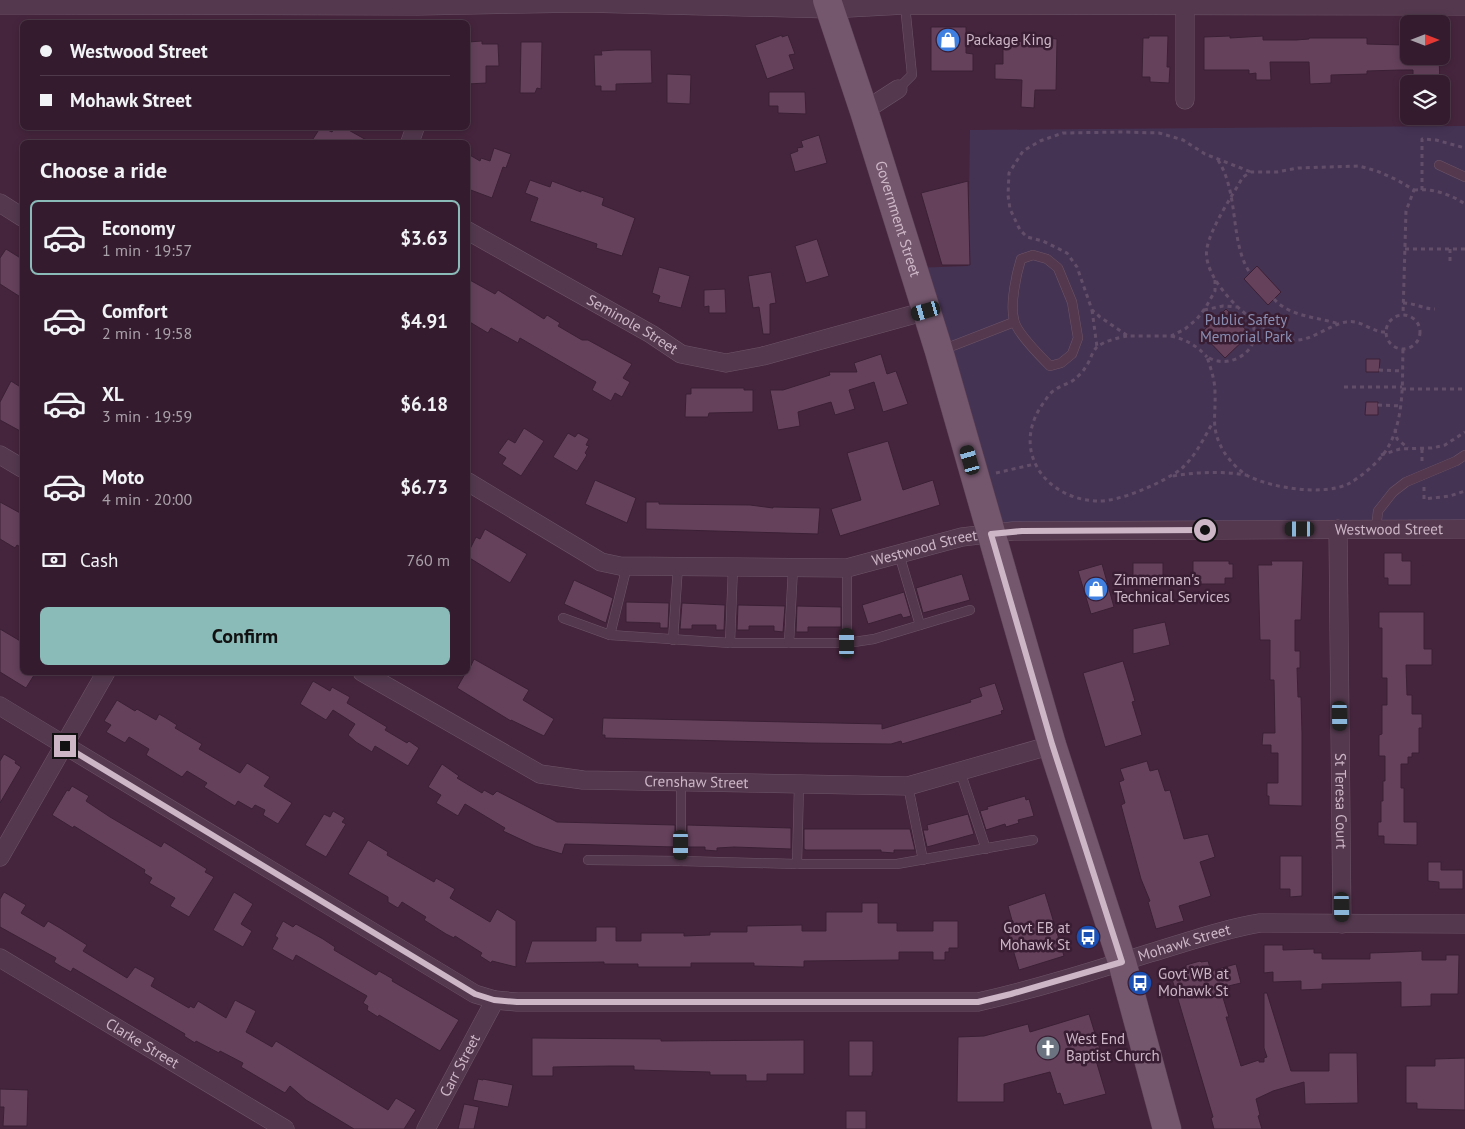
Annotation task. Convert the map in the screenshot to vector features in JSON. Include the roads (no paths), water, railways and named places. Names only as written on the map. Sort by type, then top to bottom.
[{"type":"main road","name":"Government Street","points":[[829,5],[939,351],[1052,744],[1122,962],[1167,1129]]},
{"type":"street","points":[[1185,2],[1185,100]]},
{"type":"street","points":[[0,5],[418,9],[584,3],[905,5],[1185,2],[1465,6]]},
{"type":"street","points":[[864,111],[898,89]]},
{"type":"street","points":[[0,203],[20,216]]},
{"type":"street","name":"Seminole Street","points":[[470,232],[651,334],[681,354],[726,363],[763,356],[926,311]]},
{"type":"street","points":[[0,455],[20,467]]},
{"type":"street","name":"Westwood Street","points":[[470,483],[601,562],[627,566],[847,568],[962,537],[1032,531],[1465,529]]},
{"type":"street","name":"St Teresa Court","points":[[1338,529],[1342,924]]},
{"type":"street","points":[[0,857],[104,675]]},
{"type":"street","name":"Crenshaw Street","points":[[367,675],[540,774],[583,780],[908,786],[1052,744]]},
{"type":"street","name":"Mohawk Street","points":[[0,706],[475,994],[494,1000],[517,1002],[978,1002],[1122,962],[1234,927],[1260,923],[1465,924]]},
{"type":"street","name":"Clarke Street","points":[[0,958],[285,1129]]},
{"type":"street","name":"Carr Street","points":[[426,1129],[494,1000]]},
{"type":"lane","points":[[898,89],[912,75],[905,5]]},
{"type":"lane","points":[[1439,166],[1465,177]]},
{"type":"lane","points":[[1033,256],[1048,259],[1058,268],[1072,302],[1078,338],[1072,354],[1061,363],[1050,366],[1034,349],[1014,322],[1017,271],[1022,259],[1033,256]]},
{"type":"lane","points":[[939,351],[1014,322]]},
{"type":"lane","points":[[1376,529],[1378,510],[1393,492],[1406,482],[1456,461],[1465,455]]},
{"type":"lane","points":[[899,554],[920,625]]},
{"type":"lane","points":[[610,635],[627,566]]},
{"type":"lane","points":[[674,640],[678,566]]},
{"type":"lane","points":[[730,642],[733,567]]},
{"type":"lane","points":[[789,643],[792,568]]},
{"type":"lane","points":[[847,568],[847,643]]},
{"type":"lane","points":[[563,618],[610,635],[730,642],[847,643],[874,639],[970,610]]},
{"type":"lane","points":[[960,771],[986,849]]},
{"type":"lane","points":[[681,782],[681,861]]},
{"type":"lane","points":[[797,864],[799,785]]},
{"type":"lane","points":[[908,786],[923,860]]},
{"type":"lane","points":[[588,860],[897,864],[1033,840]]},
{"type":"place","name":"Package King","points":[[948,40]]},
{"type":"place","name":"Zimmerman's Technical Services","points":[[1096,589]]},
{"type":"place","name":"Govt EB at Mohawk St","points":[[1088,937]]},
{"type":"place","name":"Govt WB at Mohawk St","points":[[1140,983]]},
{"type":"place","name":"West End Baptist Church","points":[[1048,1048]]},
{"type":"park label","name":"Public Safety Memorial Park","points":[[1246,328]]}]
